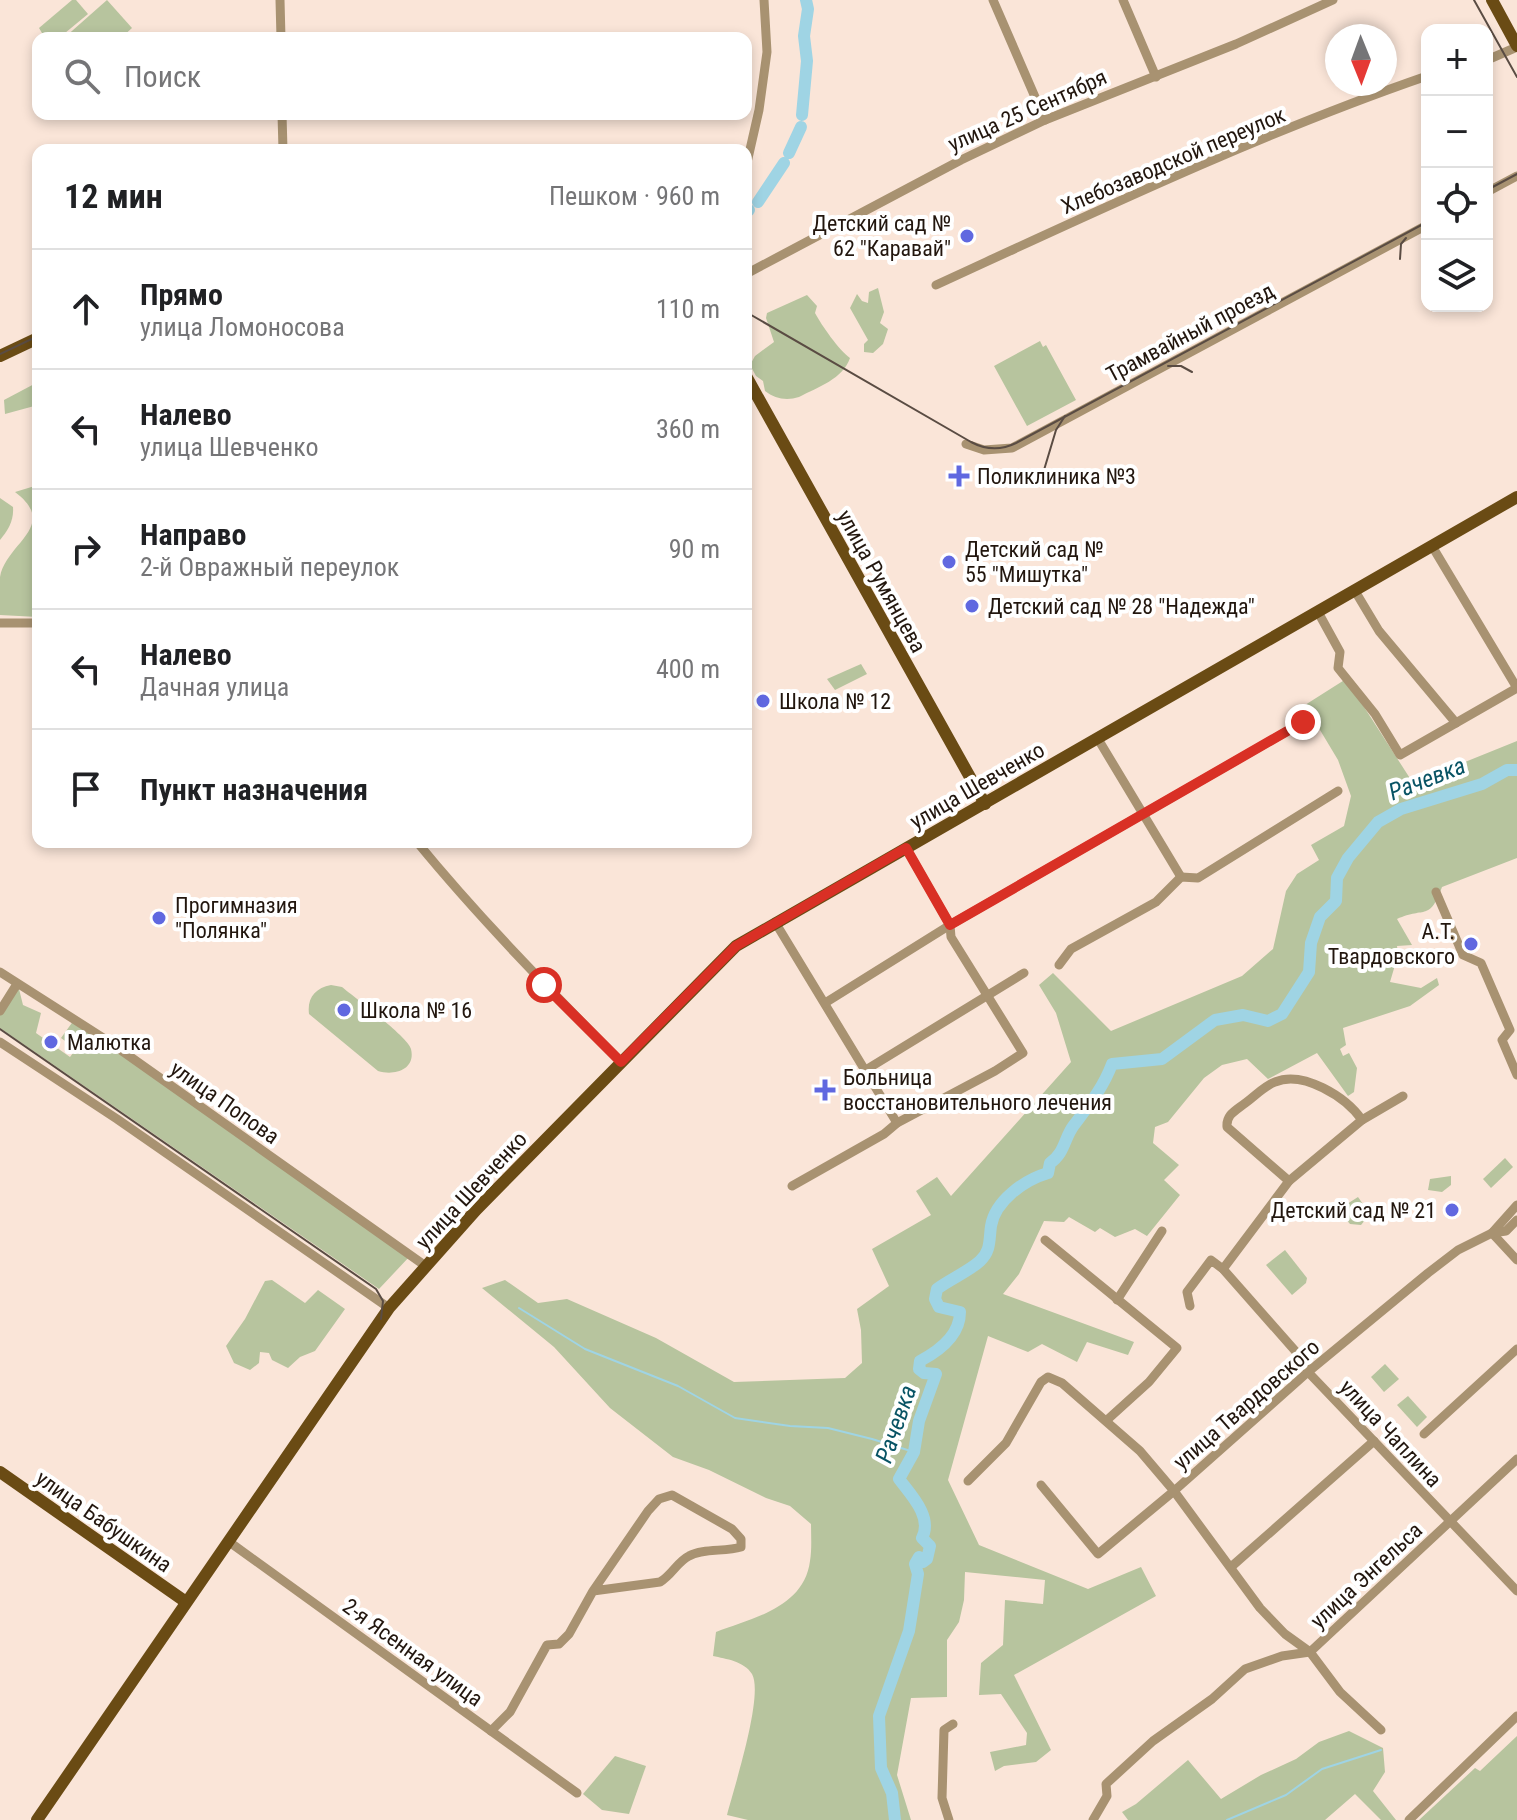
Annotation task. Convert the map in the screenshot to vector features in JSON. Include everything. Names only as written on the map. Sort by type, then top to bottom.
[{"type":"main road","points":[[1492,0],[1517,46]]},
{"type":"main road","points":[[0,356],[32,341]]},
{"type":"main road","name":"улица Румянцева","points":[[752,387],[985,804]]},
{"type":"main road","name":"улица Шевченко","points":[[37,1820],[385,1314],[476,1210],[736,946],[1517,497]]},
{"type":"main road","name":"улица Бабушкина","points":[[0,1472],[186,1602]]},
{"type":"street","points":[[280,0],[281,32]]},
{"type":"street","points":[[751,144],[767,52],[764,0]]},
{"type":"street","points":[[993,0],[1045,120]]},
{"type":"street","points":[[1123,0],[1156,77]]},
{"type":"street","name":"улица 25 Сентября","points":[[752,271],[961,160],[1045,120],[1156,77],[1333,0]]},
{"type":"street","points":[[1493,57],[1517,46]]},
{"type":"street","name":"Хлебозаводской переулок","points":[[936,285],[1237,150],[1391,87],[1421,78]]},
{"type":"street","points":[[282,120],[283,144]]},
{"type":"street","points":[[1493,189],[1517,176]]},
{"type":"street","name":"Трамвайный проезд","points":[[966,444],[984,450],[1012,448],[1421,228]]},
{"type":"street","points":[[1318,612],[1340,652],[1338,668],[1375,714],[1400,755],[1517,688],[1432,546]]},
{"type":"street","points":[[1355,591],[1379,631],[1456,723]]},
{"type":"street","points":[[0,623],[32,623]]},
{"type":"street","points":[[825,1003],[950,925],[1303,722]]},
{"type":"street","points":[[1098,739],[1181,877]]},
{"type":"street","points":[[1059,965],[1071,949],[1156,902],[1181,877],[1198,878],[1338,791]]},
{"type":"street","points":[[422,848],[522,961],[621,1062]]},
{"type":"street","points":[[792,1186],[1023,1053],[951,937],[950,925],[906,848]]},
{"type":"street","points":[[1436,892],[1463,955],[1481,963],[1510,1030],[1502,1040],[1517,1075]]},
{"type":"street","points":[[775,922],[897,1123]]},
{"type":"street","name":"улица Попова","points":[[0,972],[108,1041],[427,1267]]},
{"type":"street","points":[[864,1071],[1024,973]]},
{"type":"street","points":[[0,1011],[17,984]]},
{"type":"street","points":[[0,1042],[117,1119],[385,1314]]},
{"type":"street","points":[[1289,1181],[1227,1127],[1230,1115],[1272,1083],[1285,1078],[1330,1090],[1362,1120]]},
{"type":"street","points":[[1223,1269],[1289,1181],[1362,1120],[1403,1096]]},
{"type":"street","name":"улица Твардовского","points":[[1492,1233],[1517,1205]]},
{"type":"street","name":"улица Твардовского","points":[[1041,1485],[1098,1554],[1308,1372],[1428,1273],[1458,1250],[1492,1233],[1506,1231],[1517,1220]]},
{"type":"street","points":[[1117,1300],[1162,1231]]},
{"type":"street","points":[[1492,1233],[1517,1260]]},
{"type":"street","points":[[1045,1240],[1177,1348],[1149,1382],[1107,1420]]},
{"type":"street","name":"улица Чаплина","points":[[1190,1306],[1187,1292],[1211,1260],[1223,1269],[1305,1362],[1308,1372],[1517,1591]]},
{"type":"street","points":[[1424,1434],[1517,1349]]},
{"type":"street","points":[[968,1481],[1006,1443],[1041,1382],[1048,1377],[1062,1383],[1140,1451],[1174,1491],[1260,1608],[1310,1652],[1340,1692],[1381,1730]]},
{"type":"street","points":[[1231,1567],[1374,1441]]},
{"type":"street","name":"улица Энгельса","points":[[1093,1820],[1107,1796],[1106,1784],[1153,1741],[1212,1699],[1245,1669],[1282,1656],[1310,1652],[1517,1459]]},
{"type":"street","points":[[491,1731],[510,1712],[547,1645],[559,1644],[569,1634],[593,1591],[659,1499],[672,1495],[732,1529],[741,1539],[741,1547],[691,1554],[660,1582],[593,1591]]},
{"type":"street","name":"2-я Ясенная улица","points":[[228,1541],[577,1793]]},
{"type":"street","points":[[1508,1583],[1517,1575]]},
{"type":"street","points":[[1409,1820],[1517,1716]]},
{"type":"street","points":[[949,1820],[942,1798],[944,1730],[953,1724]]},
{"type":"green space","points":[[72,0],[76,0],[88,14],[66,32],[41,32],[39,28]]},
{"type":"green space","points":[[107,0],[132,28],[128,32],[71,32]]},
{"type":"green space","points":[[878,288],[884,312],[880,323],[888,329],[883,344],[873,353],[864,352],[864,344],[868,340],[850,308],[857,294],[868,303],[869,292]]},
{"type":"green space","points":[[807,295],[817,306],[815,313],[826,331],[850,358],[842,372],[822,386],[795,398],[777,397],[765,391],[763,381],[752,369],[752,361],[774,342],[767,313]]},
{"type":"green space","points":[[1040,341],[1043,347],[1046,345],[1076,400],[1027,426],[994,366]]},
{"type":"green space","points":[[32,385],[32,407],[5,414],[4,400]]},
{"type":"green space","points":[[32,487],[32,515],[28,504],[15,492]]},
{"type":"green space","points":[[0,498],[13,507],[13,512],[10,525],[0,540]]},
{"type":"green space","points":[[32,525],[32,617],[0,615],[0,577],[4,565]]},
{"type":"green space","points":[[861,664],[867,674],[835,690],[827,679]]},
{"type":"green space","points":[[1346,679],[1413,783],[1517,741],[1517,858],[1442,887],[1430,909],[1397,919],[1412,945],[1397,946],[1398,955],[1390,982],[1421,988],[1437,978],[1439,985],[1410,1006],[1343,1028],[1346,1045],[1340,1049],[1343,1056],[1349,1053],[1357,1068],[1354,1092],[1348,1096],[1317,1053],[1268,1079],[1247,1059],[1222,1065],[1204,1078],[1168,1122],[1155,1127],[1153,1143],[1179,1165],[1164,1180],[1180,1195],[1147,1236],[1135,1229],[1115,1237],[1100,1228],[1095,1232],[1069,1217],[1064,1222],[1044,1221],[1019,1274],[1003,1294],[1134,1342],[1128,1355],[1087,1342],[1077,1362],[1042,1344],[1028,1352],[988,1336],[948,1480],[979,1545],[1088,1589],[1141,1567],[1156,1596],[1014,1675],[1051,1750],[1036,1762],[1004,1766],[995,1771],[990,1752],[1026,1745],[1027,1733],[1001,1694],[979,1695],[981,1663],[1003,1645],[1005,1600],[1043,1604],[1045,1580],[965,1572],[959,1622],[947,1640],[947,1697],[911,1698],[897,1775],[911,1820],[748,1820],[727,1815],[751,1721],[755,1685],[752,1674],[744,1666],[713,1656],[716,1632],[774,1609],[798,1590],[806,1577],[810,1561],[811,1524],[790,1506],[673,1457],[610,1408],[554,1347],[482,1288],[505,1280],[538,1303],[567,1299],[656,1338],[734,1382],[845,1378],[862,1363],[857,1309],[889,1286],[872,1249],[931,1215],[916,1191],[937,1177],[951,1196],[1071,1062],[1056,1013],[1039,985],[1053,973],[1111,1031],[1242,976],[1273,949],[1286,891],[1297,874],[1319,860],[1311,845],[1344,826],[1351,796],[1338,760],[1305,705]]},
{"type":"green space","points":[[18,985],[23,1005],[41,1013],[36,1033],[70,1057],[76,1049],[61,1038],[74,1020],[410,1256],[379,1289],[0,1028],[0,1012]]},
{"type":"green space","points":[[331,985],[342,987],[408,1043],[412,1056],[407,1067],[391,1073],[378,1071],[309,1014],[313,995]]},
{"type":"green space","points":[[1505,1158],[1513,1167],[1491,1188],[1483,1179]]},
{"type":"green space","points":[[1451,1176],[1451,1185],[1442,1192],[1428,1190],[1430,1179]]},
{"type":"green space","points":[[1358,1197],[1370,1214],[1361,1225],[1350,1224],[1342,1215],[1347,1204]]},
{"type":"green space","points":[[1285,1250],[1307,1278],[1306,1283],[1292,1295],[1266,1265]]},
{"type":"green space","points":[[272,1280],[305,1303],[318,1290],[345,1309],[315,1351],[300,1357],[288,1368],[272,1360],[269,1353],[260,1352],[259,1363],[250,1370],[234,1363],[226,1346],[245,1319],[265,1281]]},
{"type":"green space","points":[[1385,1364],[1399,1379],[1384,1392],[1371,1377]]},
{"type":"green space","points":[[1408,1396],[1427,1417],[1417,1427],[1397,1405]]},
{"type":"green space","points":[[1349,1731],[1383,1748],[1385,1772],[1373,1791],[1396,1820],[1381,1820],[1355,1794],[1325,1820],[1128,1820],[1122,1812],[1188,1760],[1221,1799],[1296,1759],[1319,1742]]},
{"type":"green space","points":[[1517,1736],[1517,1820],[1419,1820],[1475,1768],[1480,1771]]},
{"type":"green space","points":[[615,1756],[646,1766],[629,1814],[602,1810],[583,1794]]},
{"type":"waterway","points":[[802,115],[807,61],[804,36],[808,9],[806,0]]},
{"type":"waterway","points":[[789,153],[801,127]]},
{"type":"waterway","points":[[758,202],[784,163]]},
{"type":"waterway","name":"Рачевка","points":[[895,1820],[892,1793],[881,1768],[879,1716],[909,1631],[918,1574],[915,1564],[919,1557],[923,1562],[927,1559],[930,1546],[922,1538],[925,1530],[923,1514],[899,1479],[914,1452],[919,1421],[936,1374],[924,1373],[919,1369],[920,1361],[952,1335],[960,1312],[939,1307],[935,1299],[937,1289],[984,1257],[998,1208],[1020,1186],[1048,1173],[1050,1163],[1059,1155],[1112,1064],[1162,1059],[1215,1020],[1243,1015],[1268,1021],[1282,1014],[1309,972],[1311,943],[1320,917],[1336,901],[1337,878],[1348,858],[1378,822],[1401,809],[1482,784],[1507,770],[1517,770]]},
{"type":"waterway","points":[[519,1308],[585,1349],[678,1386],[735,1418],[828,1428],[914,1452]]},
{"type":"waterway","points":[[1227,1820],[1286,1795],[1322,1769],[1381,1750]]},
{"type":"tram line","points":[[1474,0],[1517,77]]},
{"type":"tram line","points":[[1493,187],[1517,174]]},
{"type":"tram line","points":[[752,315],[971,442],[982,447],[999,448],[1016,443],[1421,225]]},
{"type":"tram line","points":[[1400,259],[1401,244],[1406,238]]},
{"type":"tram line","points":[[0,354],[32,339]]},
{"type":"tram line","points":[[1168,366],[1181,366],[1192,372]]},
{"type":"tram line","points":[[1044,470],[1056,430],[1065,416]]},
{"type":"tram line","points":[[0,1029],[376,1289],[383,1301],[381,1319]]},
{"type":"place","name":"Детский сад № 62 \"Каравай\"","points":[[967,236]]},
{"type":"place","name":"Поликлиника №3","points":[[959,476]]},
{"type":"place","name":"Детский сад № 55 \"Мишутка\"","points":[[949,562]]},
{"type":"place","name":"Детский сад № 28 \"Надежда\"","points":[[972,606]]},
{"type":"place","name":"Школа № 12","points":[[763,701]]},
{"type":"place","name":"Прогимназия \"Полянка\"","points":[[159,918]]},
{"type":"place","name":"А.Т. Твардовского","points":[[1471,944]]},
{"type":"place","name":"Школа № 16","points":[[344,1010]]},
{"type":"place","name":"Малютка","points":[[51,1042]]},
{"type":"place","name":"Больница восстановительного лечения","points":[[825,1090]]},
{"type":"place","name":"Детский сад № 21","points":[[1452,1210]]},
{"type":"route","points":[[544,985],[621,1062],[736,946],[906,848],[950,925],[1303,722]]}]
